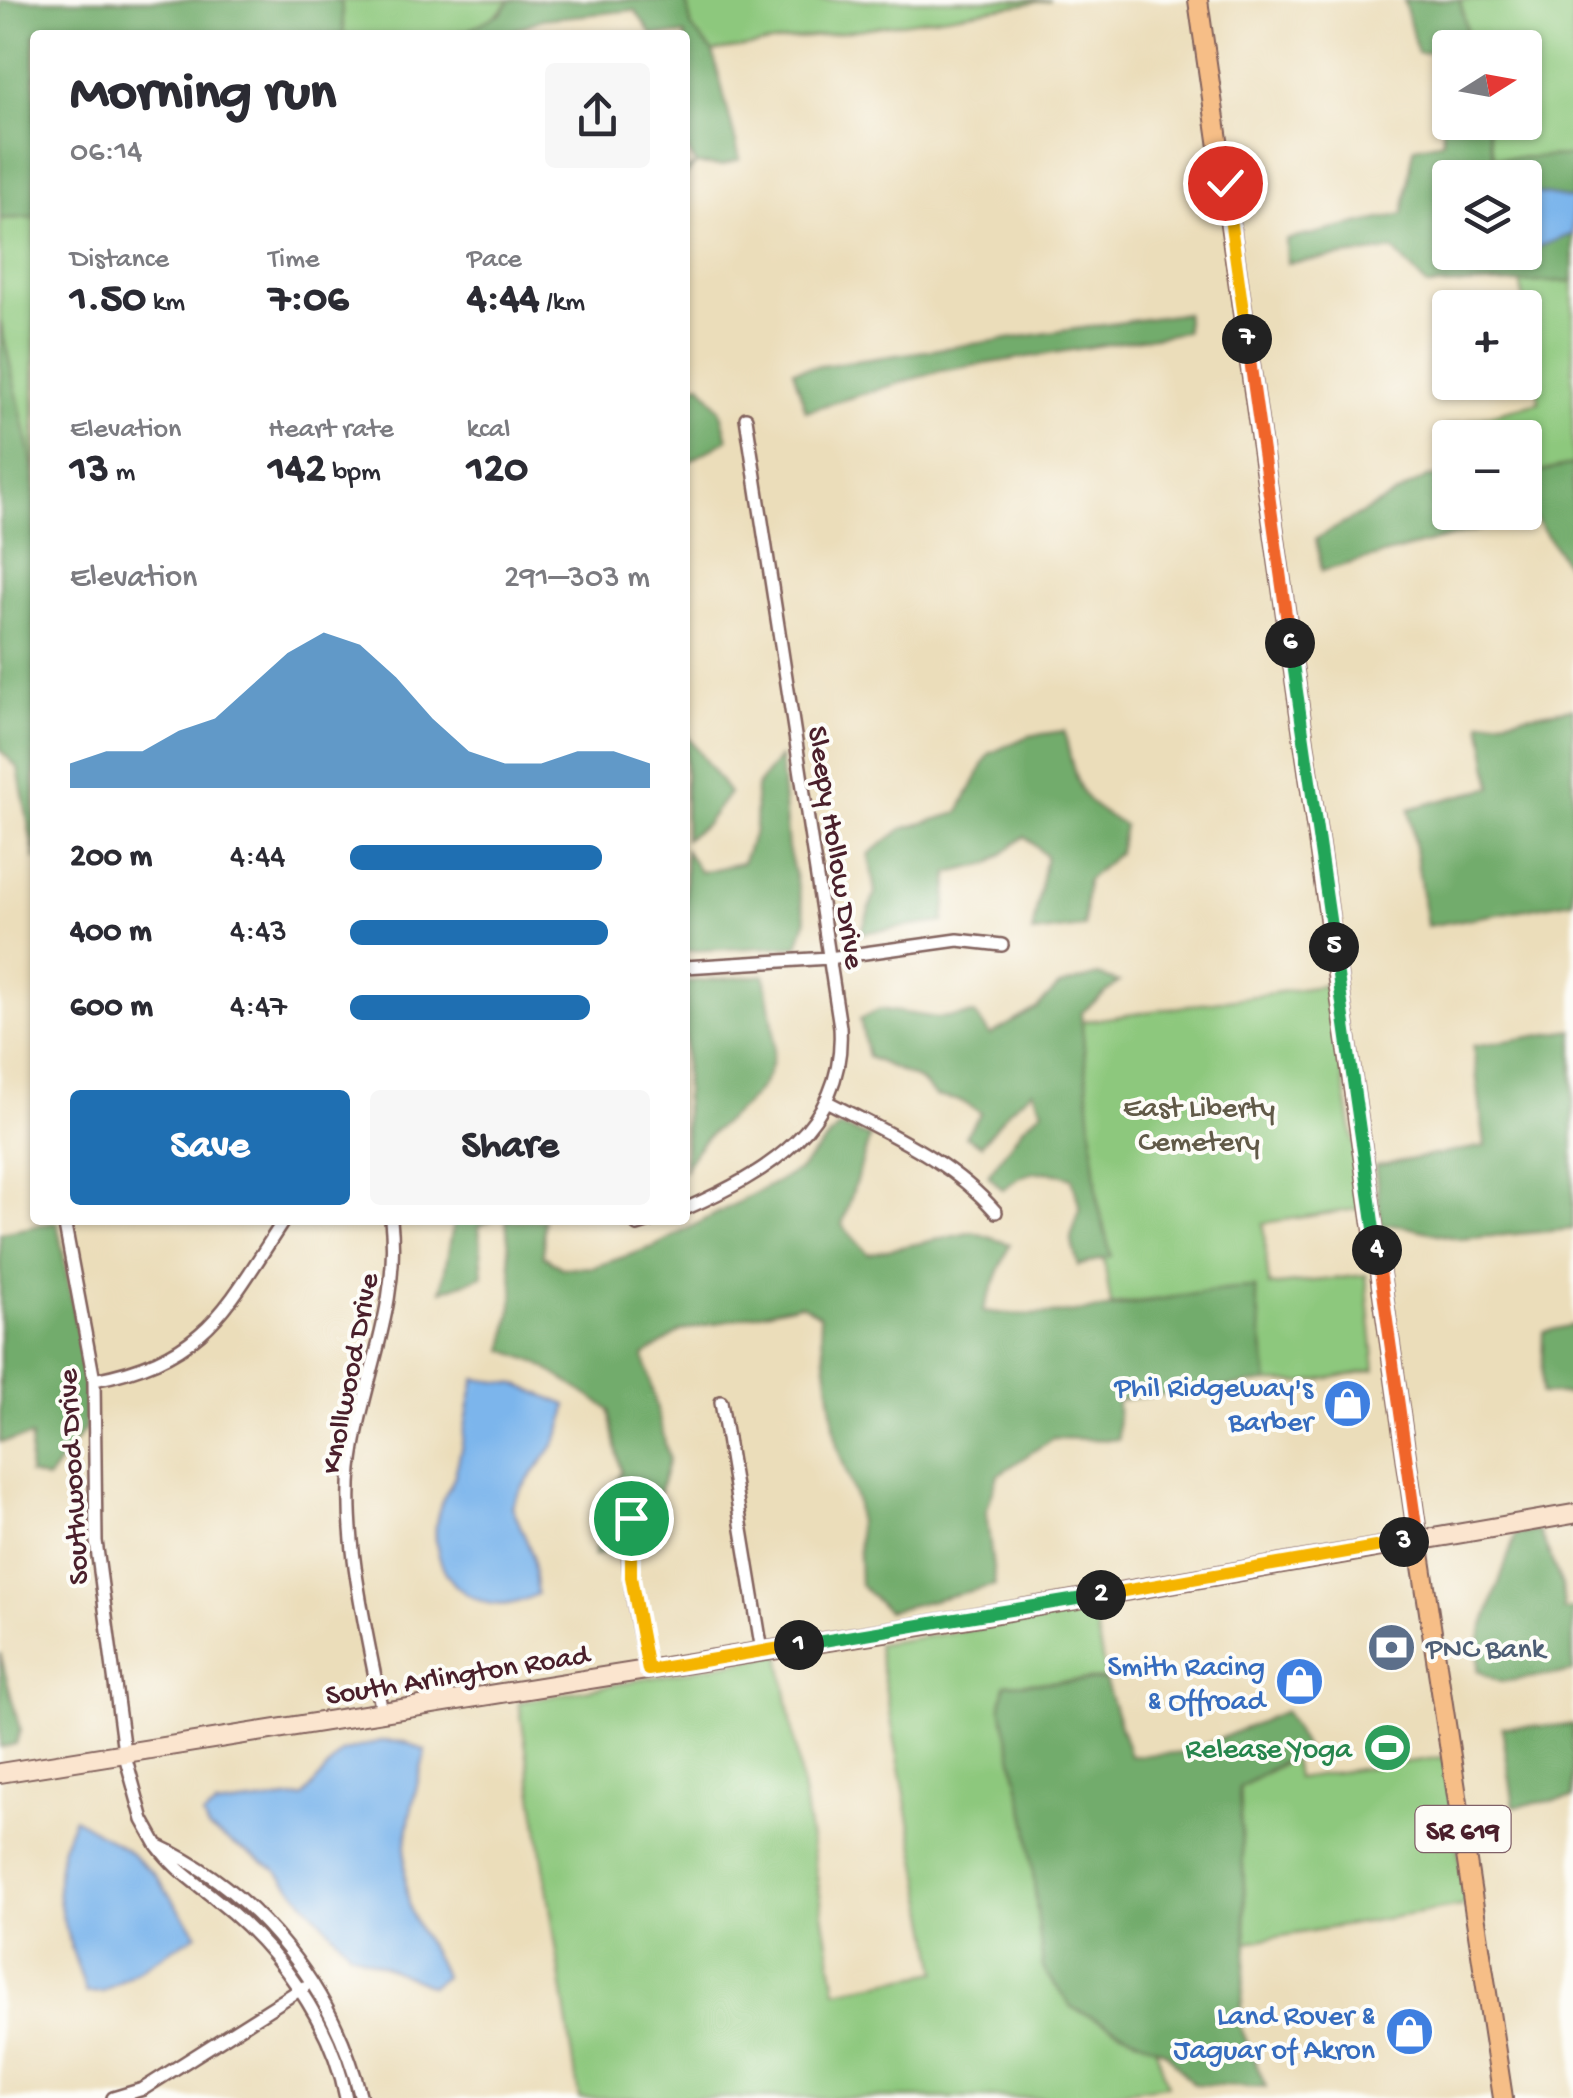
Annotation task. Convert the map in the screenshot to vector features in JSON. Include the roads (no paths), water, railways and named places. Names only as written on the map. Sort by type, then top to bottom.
[{"type":"main road","name":"SR 619","points":[[1198,0],[1418,1540],[1503,2098]]},
{"type":"main road","name":"South Arlington Road","points":[[0,1773],[648,1670],[1573,1514]]},
{"type":"street","name":"Sleepy Hollow Drive","points":[[690,1206],[755,1173],[790,1149],[814,1126],[828,1102],[841,1034],[746,418]]},
{"type":"street","points":[[690,967],[829,958],[958,940],[1002,944]]},
{"type":"street","points":[[828,1102],[946,1164],[970,1182],[996,1212]]},
{"type":"street","name":"Southwood Drive","points":[[65,1225],[94,1380],[96,1541],[124,1752],[142,1820],[175,1870],[220,1902],[273,1954],[330,2048],[346,2098]]},
{"type":"street","points":[[94,1380],[151,1367],[196,1338],[230,1300],[281,1225]]},
{"type":"street","name":"Knollwood Drive","points":[[382,1712],[350,1490],[355,1443],[393,1287],[392,1225]]},
{"type":"street","points":[[721,1402],[762,1651]]},
{"type":"street","points":[[640,1492],[631,1518],[628,1552],[648,1670]]},
{"type":"street","points":[[156,1844],[182,1856],[245,1904],[286,1946],[311,1981],[345,2046],[361,2098]]},
{"type":"street","points":[[113,2098],[143,2089],[311,1981]]},
{"type":"water","points":[[1542,194],[1573,199],[1573,234],[1542,246]]},
{"type":"water","points":[[475,1379],[516,1384],[567,1405],[552,1449],[512,1506],[532,1554],[537,1594],[512,1603],[489,1603],[461,1590],[444,1569],[436,1544],[437,1517],[453,1480]]},
{"type":"water","points":[[380,1741],[405,1742],[426,1751],[407,1832],[405,1874],[412,1914],[444,1977],[431,1986],[350,1952],[276,1870],[208,1829],[203,1817],[215,1807],[304,1797],[341,1752]]},
{"type":"water","points":[[74,1818],[124,1848],[155,1875],[197,1934],[103,1992],[86,1993],[60,1905],[59,1864]]},
{"type":"place","name":"Phil Ridgeway's Barber","points":[[1348,1403]]},
{"type":"place","name":"PNC Bank","points":[[1391,1647]]},
{"type":"place","name":"Smith Racing & Offroad","points":[[1300,1682]]},
{"type":"place","name":"Release Yoga","points":[[1387,1747]]},
{"type":"place","name":"Land Rover & Jaguar of Akron","points":[[1410,2031]]},
{"type":"park label","name":"East Liberty Cemetery","points":[[1199,1123]]}]
